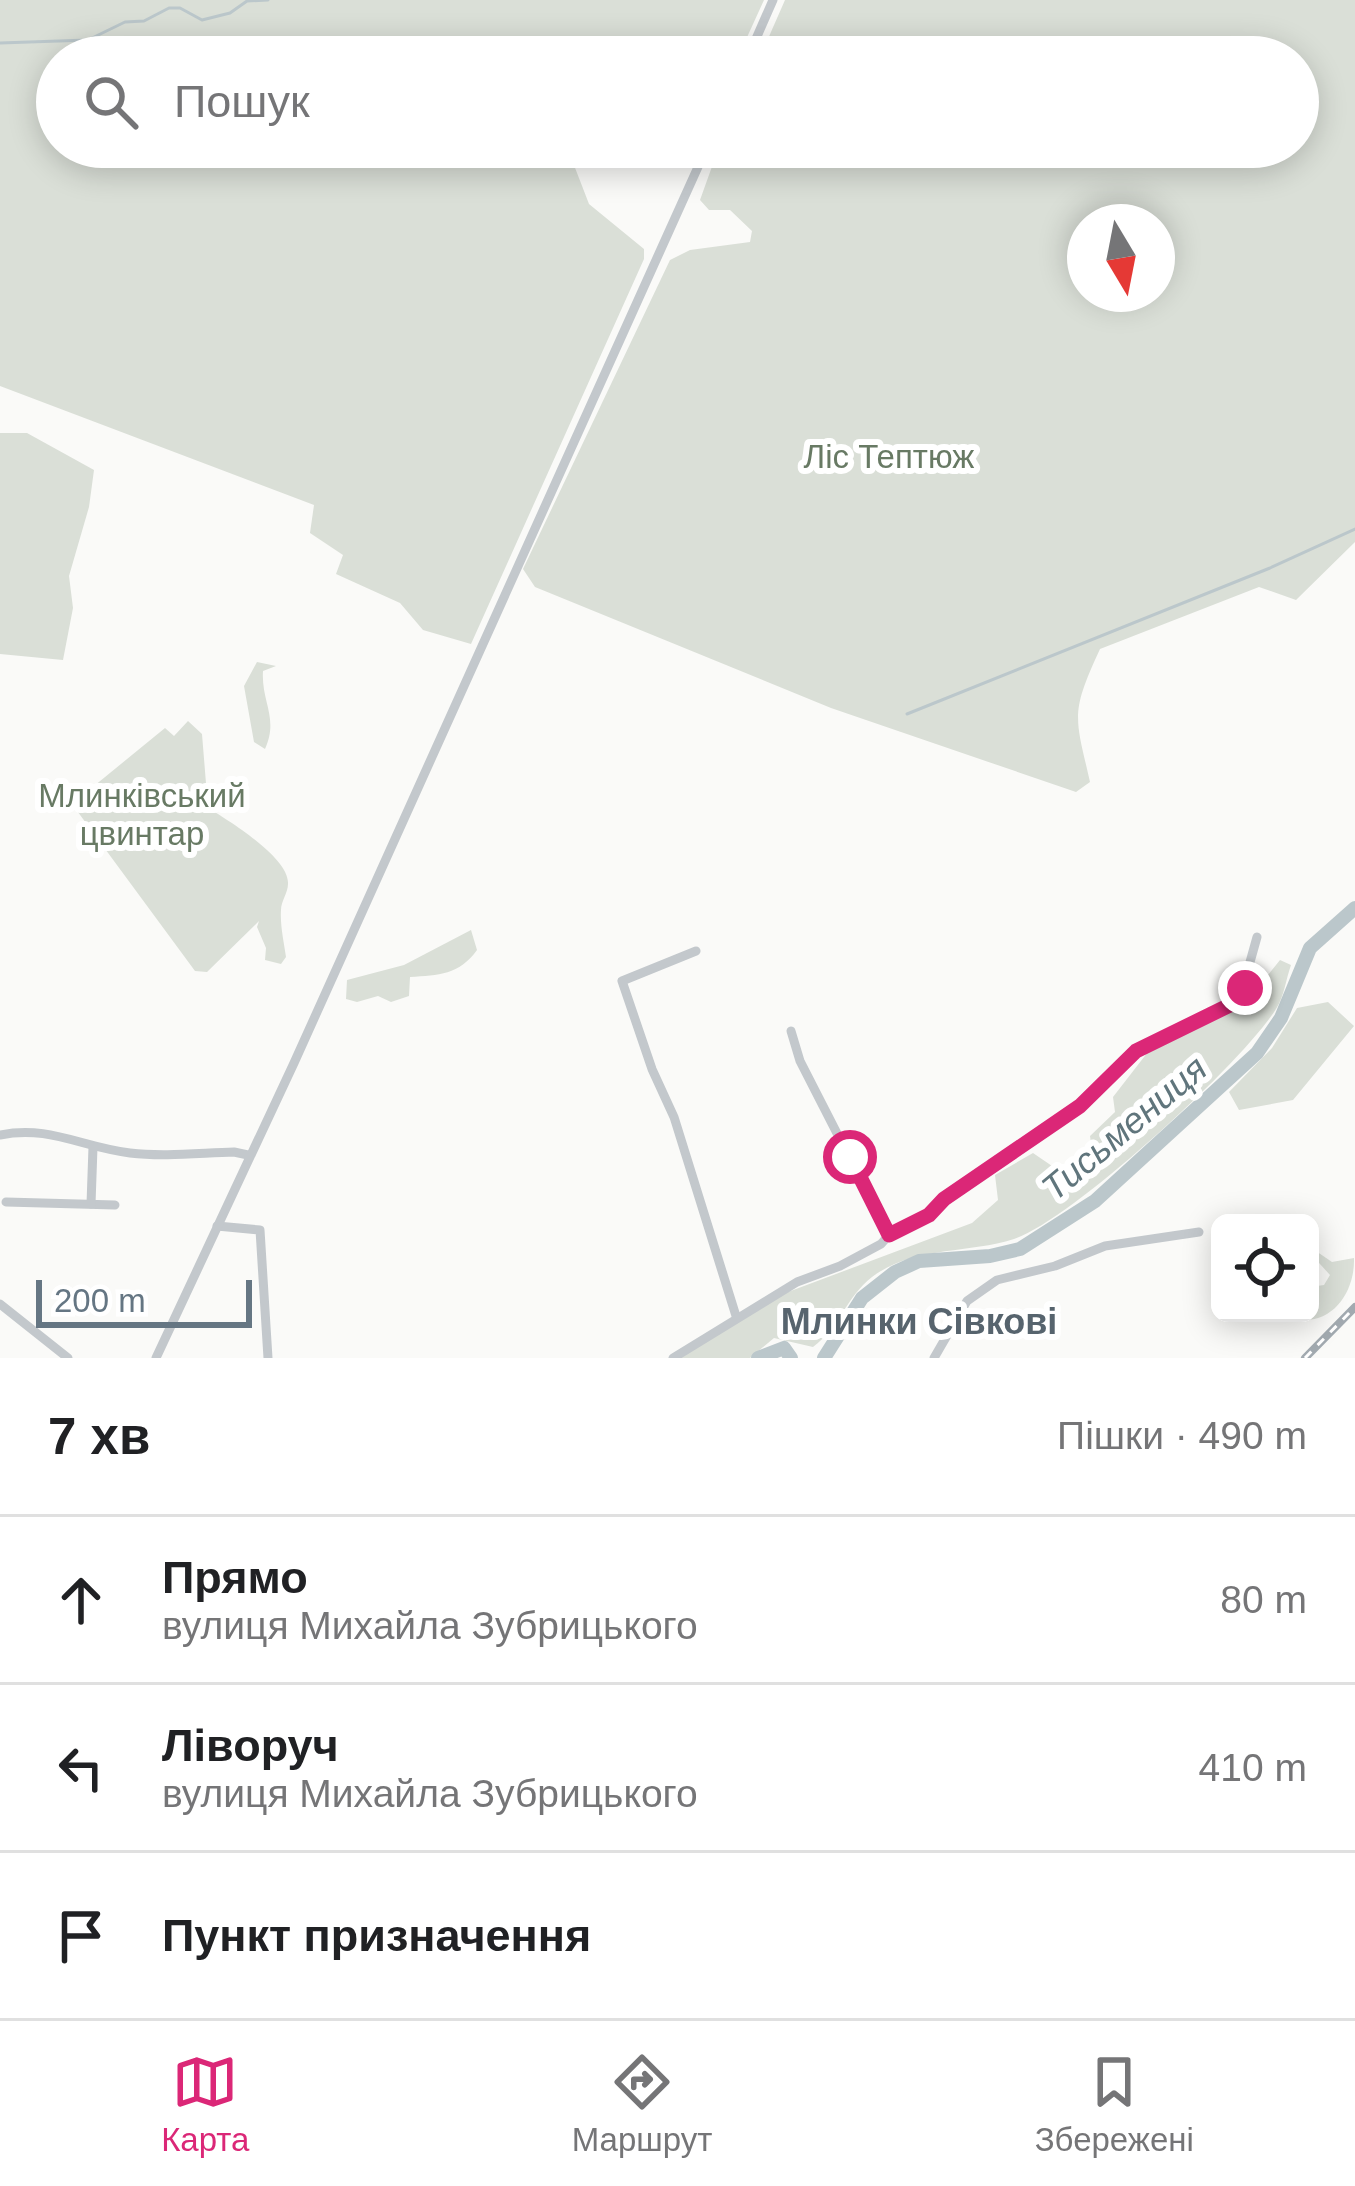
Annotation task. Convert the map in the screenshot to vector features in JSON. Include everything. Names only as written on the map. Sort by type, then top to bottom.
[{"type":"street","points":[[757,36],[773,0]]},
{"type":"street","points":[[156,1358],[294,1063],[696,168]]},
{"type":"street","points":[[673,1358],[736,1316],[797,1282],[860,1256],[929,1215],[944,1199],[1080,1106],[1136,1051],[1240,998],[1257,938]]},
{"type":"street","points":[[696,951],[622,982],[652,1070],[674,1117],[736,1316]]},
{"type":"street","points":[[791,1031],[800,1061],[889,1235]]},
{"type":"street","points":[[0,1135],[39,1131],[133,1154],[248,1155]]},
{"type":"street","points":[[91,1204],[93,1147]]},
{"type":"street","points":[[6,1202],[115,1205]]},
{"type":"street","points":[[217,1226],[260,1230],[268,1358]]},
{"type":"street","points":[[934,1358],[967,1301],[997,1280],[1054,1266],[1105,1246],[1199,1232]]},
{"type":"street","points":[[0,1304],[68,1358]]},
{"type":"green space","points":[[0,0],[764,0],[748,36],[36,36],[36,168],[575,168],[589,204],[644,249],[644,259],[471,644],[423,630],[400,603],[336,574],[343,555],[310,533],[314,505],[0,386]]},
{"type":"green space","name":"Ліс Тептюж","points":[[785,0],[1355,0],[1355,542],[1296,600],[1259,587],[1100,649],[1078,715],[1090,782],[1076,792],[831,708],[535,587],[523,569],[670,260],[690,250],[750,242],[752,231],[730,210],[709,210],[700,200],[711,168],[1319,168],[1319,36],[769,36]]},
{"type":"green space","points":[[0,433],[27,433],[94,470],[89,507],[69,576],[73,608],[63,660],[0,654]]},
{"type":"green space","points":[[257,662],[276,666],[263,671],[270,719],[265,749],[254,742],[244,686]]},
{"type":"green space","name":"Млинківський цвинтар","points":[[188,721],[202,734],[208,808],[256,841],[286,874],[281,916],[286,957],[281,964],[265,960],[259,921],[207,972],[195,971],[72,804],[165,728],[174,736]]},
{"type":"green space","points":[[471,930],[477,950],[470,958],[448,972],[410,977],[409,996],[391,1002],[378,996],[357,1002],[346,999],[347,980],[404,965]]},
{"type":"green space","points":[[1280,960],[1291,965],[1283,993],[1257,1034],[1154,1137],[1041,1226],[996,1244],[923,1255],[888,1267],[863,1285],[813,1347],[774,1338],[750,1358],[678,1358],[788,1292],[972,1223],[998,1200],[995,1175],[1033,1153],[1074,1181],[1094,1163],[1090,1136],[1115,1112],[1113,1097],[1151,1048],[1243,1006]]},
{"type":"green space","points":[[1328,1002],[1354,1026],[1293,1100],[1239,1110],[1229,1092],[1272,1048],[1297,1008]]},
{"type":"green space","points":[[1319,1253],[1332,1262],[1354,1258],[1347,1292],[1334,1309],[1319,1317],[1319,1286],[1330,1275],[1319,1263]]},
{"type":"waterway","points":[[96,36],[169,8],[180,8],[202,20],[230,13],[247,1],[268,0]]},
{"type":"waterway","points":[[0,43],[36,42]]},
{"type":"waterway","points":[[907,714],[1270,568],[1355,529]]},
{"type":"waterway","name":"Тисьмениця","points":[[824,1358],[862,1298],[895,1272],[919,1261],[1020,1249],[1095,1201],[1257,1053],[1281,1018],[1310,948],[1355,908]]},
{"type":"waterway","name":"Тисьмениця","points":[[758,1358],[784,1348],[791,1358]]},
{"type":"railway","points":[[1305,1358],[1355,1307]]},
{"type":"district","name":"Млинки Сівкові","points":[[919,1321]]},
{"type":"route","points":[[850,1157],[889,1235],[929,1215],[944,1199],[1080,1106],[1136,1051],[1234,1003],[1245,988]]}]
